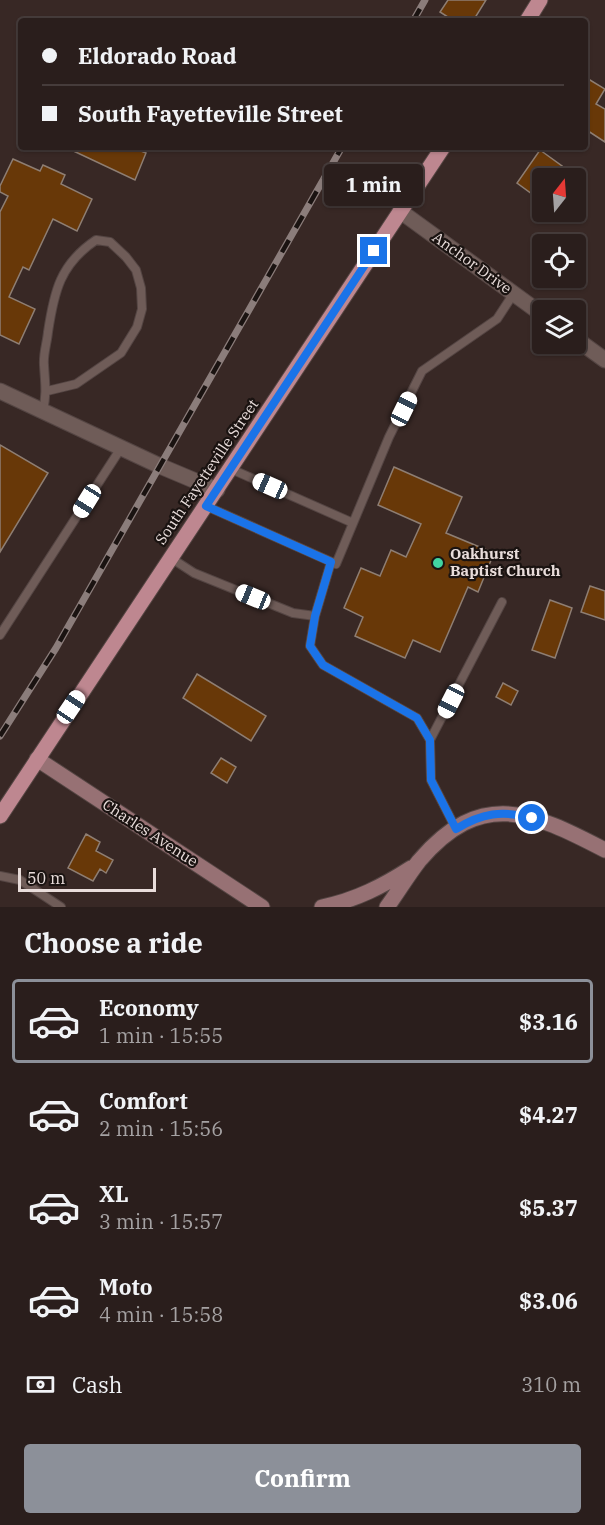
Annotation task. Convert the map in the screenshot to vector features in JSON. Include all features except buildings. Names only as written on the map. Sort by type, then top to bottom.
[{"type":"main road","points":[[528,18],[540,0]]},
{"type":"main road","name":"South Fayetteville Street","points":[[0,816],[441,150]]},
{"type":"street","name":"Anchor Drive","points":[[400,211],[532,307]]},
{"type":"street","points":[[586,346],[605,360]]},
{"type":"street","points":[[0,391],[217,490]]},
{"type":"street","name":"Charles Avenue","points":[[37,759],[262,907]]},
{"type":"street","points":[[387,907],[418,862],[441,838],[473,819],[492,813],[519,815],[568,831],[605,850]]},
{"type":"street","points":[[322,907],[346,902],[385,885],[418,862]]},
{"type":"street","points":[[249,898],[273,907]]},
{"type":"lane","points":[[43,411],[47,391],[44,363],[52,302],[57,286],[65,270],[86,246],[96,240],[110,242],[126,256],[136,270],[141,288],[142,309],[136,327],[121,353],[76,384],[47,391]]},
{"type":"lane","points":[[206,506],[336,564],[389,437],[422,371],[497,319],[514,293]]},
{"type":"lane","points":[[0,634],[121,448]]},
{"type":"lane","points":[[231,469],[353,523]]},
{"type":"lane","points":[[171,558],[194,573],[293,613],[315,616]]},
{"type":"lane","points":[[331,562],[315,616],[310,646],[323,665],[417,718],[430,740]]},
{"type":"lane","points":[[456,829],[431,780],[430,740],[502,602]]},
{"type":"lane","points":[[0,876],[20,880],[61,907]]},
{"type":"railway","points":[[415,18],[425,0]]},
{"type":"railway","points":[[0,736],[56,648],[340,150]]},
{"type":"place","name":"Oakhurst Baptist Church","points":[[438,563]]},
{"type":"route","points":[[374,251],[206,506],[331,562],[315,616],[310,646],[323,665],[417,718],[430,740],[431,780],[456,829],[473,819],[492,813],[532,818]]}]
